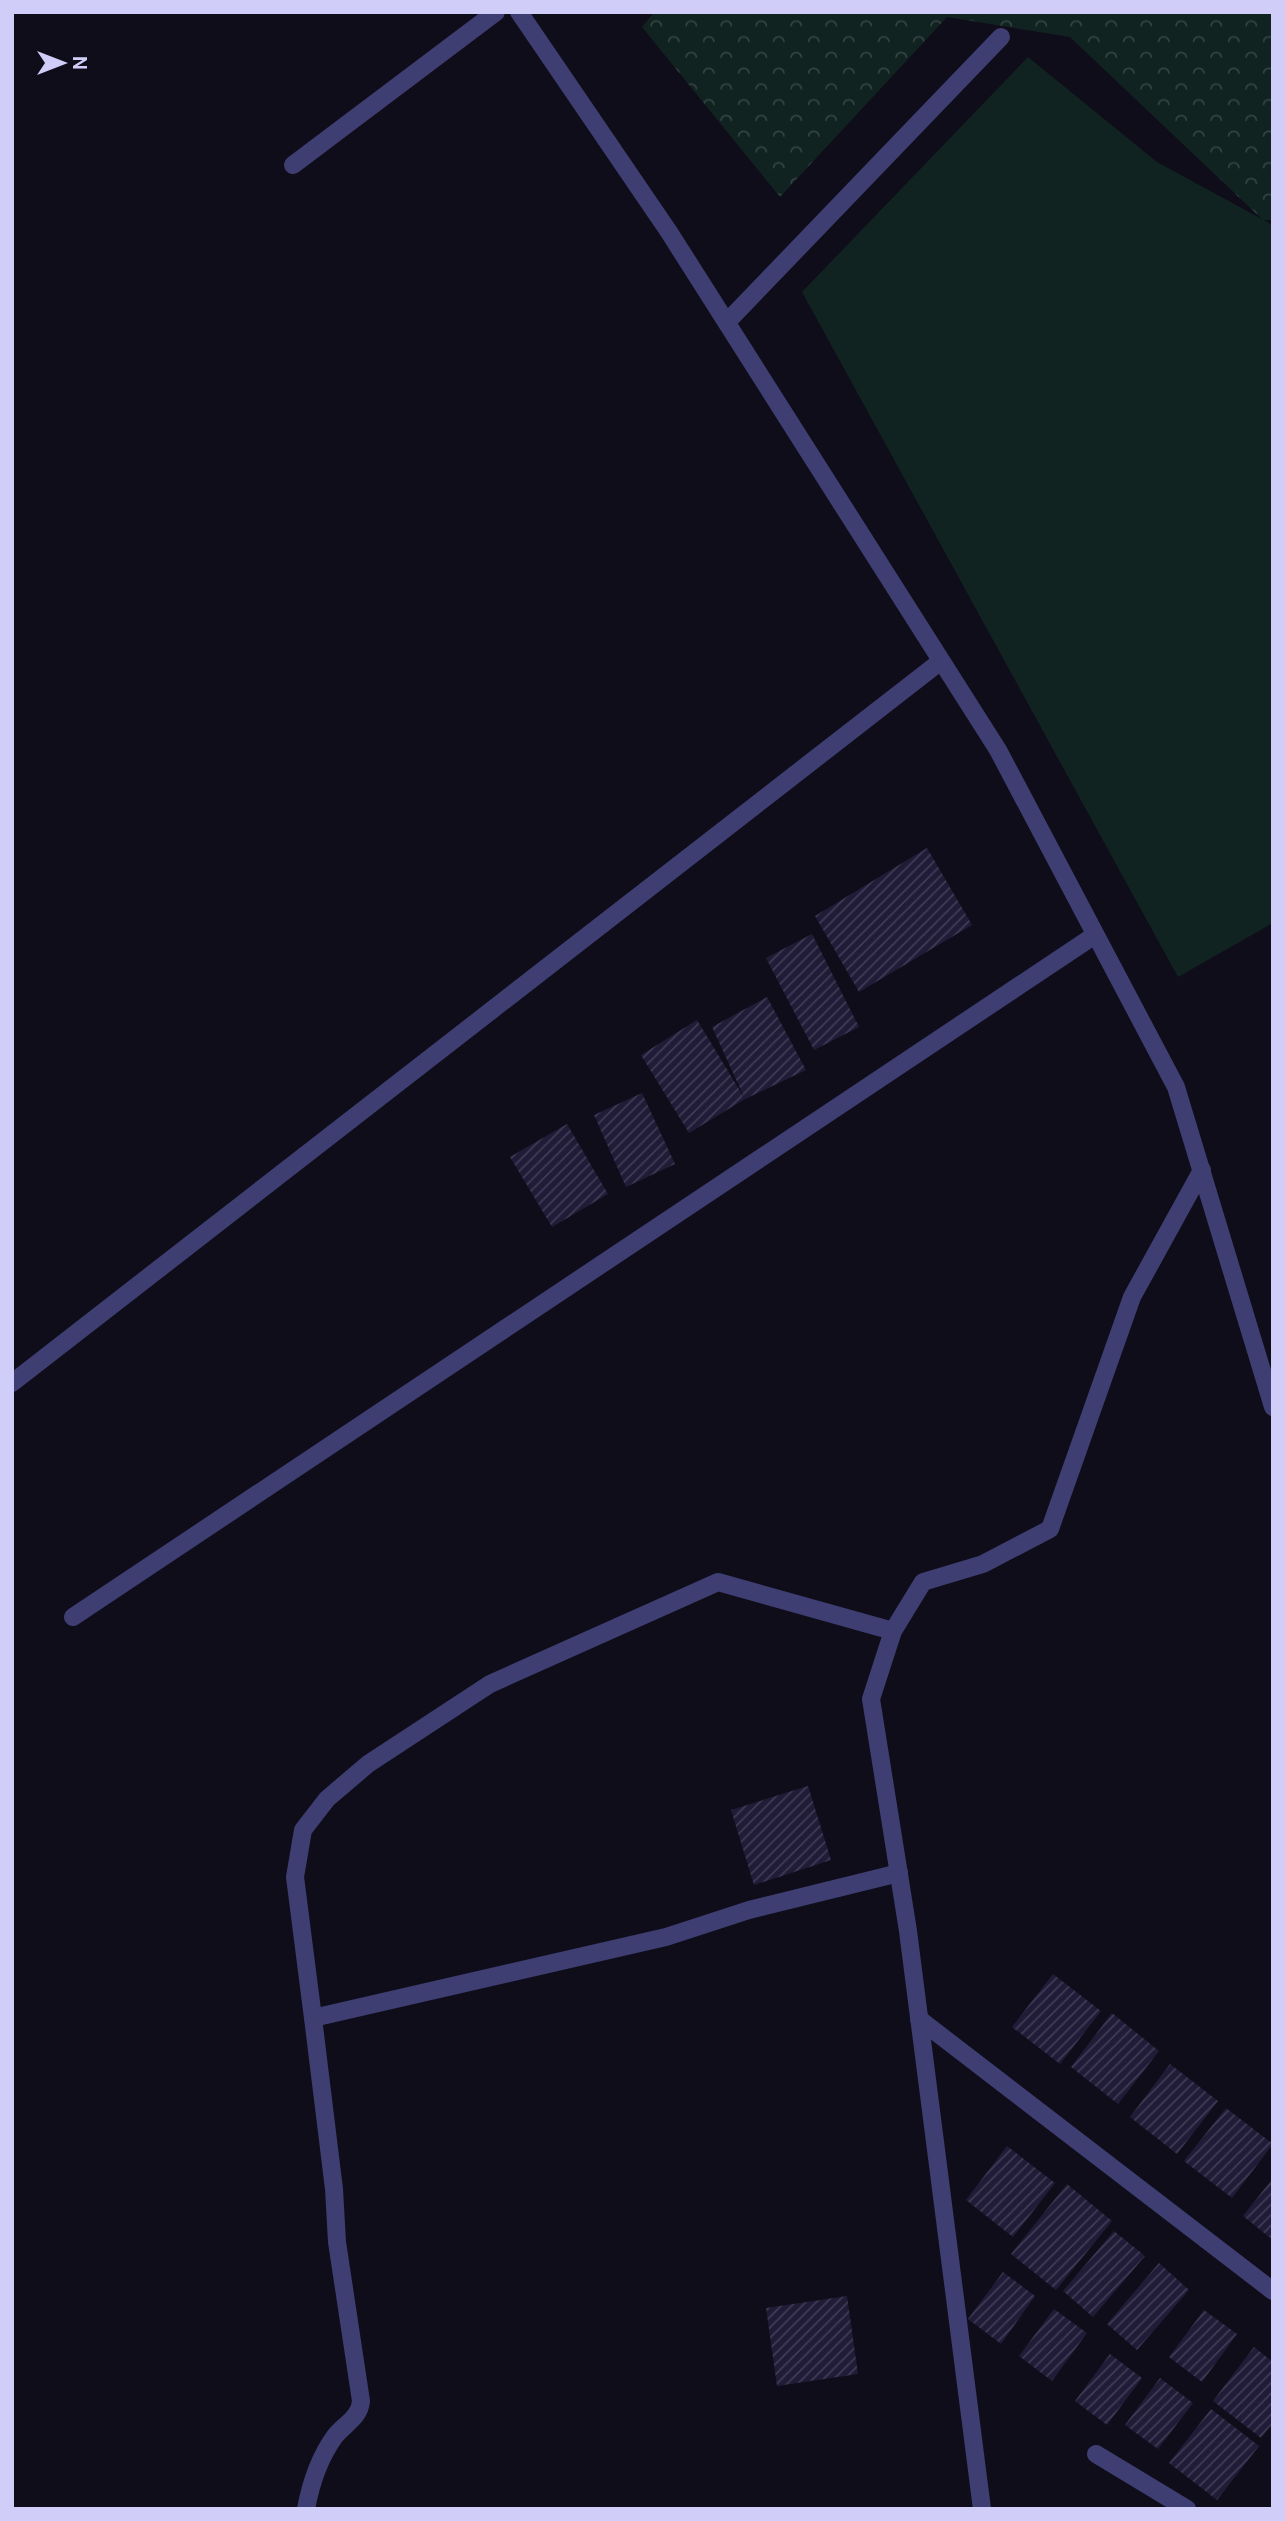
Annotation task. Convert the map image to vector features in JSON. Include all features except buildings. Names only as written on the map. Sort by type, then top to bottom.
[{"type":"street","points":[[293,165],[496,12]]},
{"type":"street","points":[[519,12],[669,232],[998,750],[1176,1087],[1273,1407]]},
{"type":"street","points":[[727,323],[1000,37]]},
{"type":"street","points":[[12,1383],[941,661]]},
{"type":"street","points":[[73,1617],[1095,935]]},
{"type":"street","points":[[982,2509],[899,1873],[871,1699],[893,1631],[923,1583],[983,1564],[1050,1529],[1132,1297],[1202,1170]]},
{"type":"street","points":[[306,2509],[312,2477],[335,2437],[356,2414],[361,2400],[337,2242],[334,2189],[295,1877],[303,1830],[327,1798],[368,1763],[490,1684],[718,1583],[893,1631]]},
{"type":"street","points":[[313,2018],[666,1937],[749,1910],[899,1873]]},
{"type":"street","points":[[919,2019],[1273,2291]]},
{"type":"street","points":[[1096,2454],[1187,2509]]},
{"type":"green space","points":[[654,12],[1273,12],[1273,220],[1263,220],[1070,37],[947,17],[780,197],[642,27]]},
{"type":"green space","points":[[1028,57],[1157,162],[1273,225],[1273,923],[1178,977],[802,292]]}]
